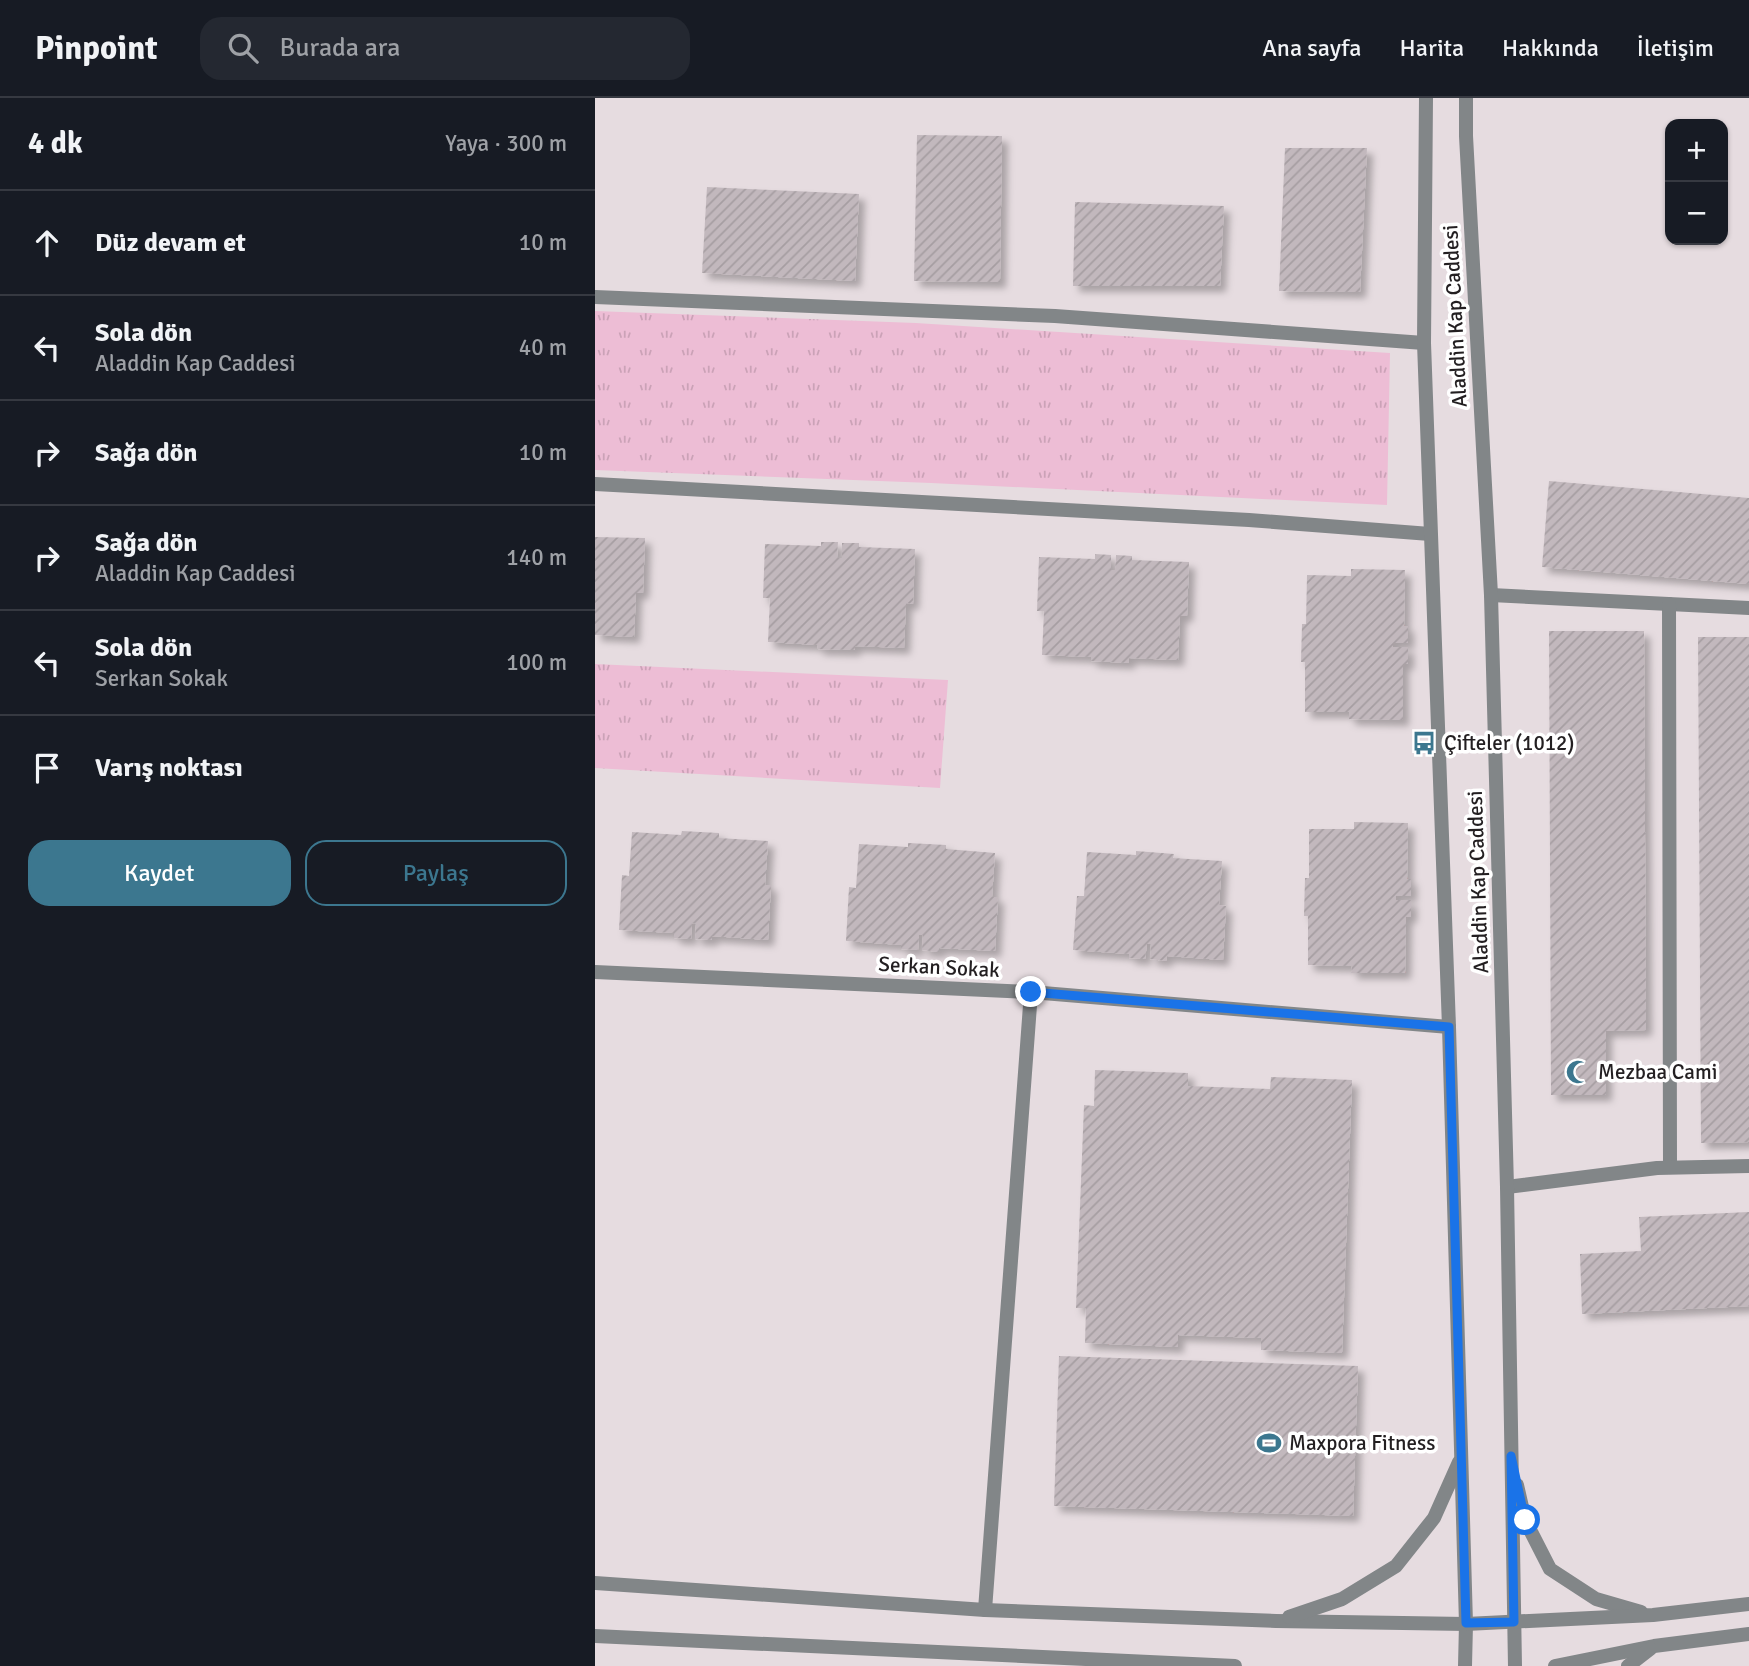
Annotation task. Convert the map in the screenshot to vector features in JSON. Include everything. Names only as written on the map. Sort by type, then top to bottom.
[{"type":"street","name":"Aladdin Kap Caddesi","points":[[1426,98],[1424,343],[1449,1027],[1465,1666]]},
{"type":"street","name":"Aladdin Kap Caddesi","points":[[1466,98],[1491,596],[1507,1186],[1514,1666]]},
{"type":"street","points":[[595,296],[1055,316],[1424,343]]},
{"type":"street","points":[[595,484],[1249,520],[1430,534]]},
{"type":"street","points":[[1491,596],[1749,608]]},
{"type":"street","points":[[1669,604],[1669,1167]]},
{"type":"street","name":"Serkan Sokak","points":[[595,972],[1031,992],[1449,1027]]},
{"type":"street","points":[[985,1610],[1031,992]]},
{"type":"street","points":[[1507,1186],[1669,1167],[1749,1166]]},
{"type":"street","points":[[1511,1456],[1525,1520],[1550,1569],[1596,1599],[1653,1615]]},
{"type":"street","points":[[1276,1621],[1342,1599],[1396,1566],[1434,1518],[1461,1457]]},
{"type":"street","points":[[595,1583],[985,1610],[1276,1621],[1514,1622],[1653,1615],[1749,1604]]},
{"type":"street","points":[[1555,1666],[1654,1646],[1749,1634]]},
{"type":"street","points":[[595,1636],[1235,1666]]},
{"type":"street","points":[[1628,1666],[1654,1646]]},
{"type":"green space","points":[[595,311],[916,323],[1390,353],[1387,505],[595,470]]},
{"type":"green space","points":[[595,664],[948,680],[940,788],[595,768]]},
{"type":"building","points":[[917,135],[1002,136],[1000,282],[914,281]]},
{"type":"building","points":[[1285,148],[1367,148],[1360,292],[1279,291]]},
{"type":"building","points":[[707,187],[859,194],[855,281],[702,273]]},
{"type":"building","points":[[1075,202],[1224,206],[1220,286],[1073,286]]},
{"type":"building","points":[[1549,481],[1749,498],[1749,584],[1542,567]]},
{"type":"building","points":[[595,537],[645,538],[643,593],[636,593],[634,637],[595,635]]},
{"type":"building","points":[[821,542],[838,542],[837,558],[842,558],[842,543],[859,543],[859,547],[915,549],[913,604],[906,603],[904,648],[855,646],[855,650],[817,649],[818,645],[768,642],[770,598],[763,598],[765,544],[821,546]]},
{"type":"building","points":[[1095,554],[1111,555],[1111,570],[1115,570],[1116,555],[1132,556],[1132,560],[1189,562],[1187,616],[1180,616],[1178,660],[1129,658],[1129,663],[1091,661],[1091,657],[1042,655],[1044,611],[1037,611],[1039,557],[1095,559]]},
{"type":"building","points":[[1351,569],[1405,570],[1404,626],[1408,626],[1408,643],[1393,643],[1393,647],[1408,647],[1408,664],[1403,664],[1403,720],[1349,719],[1349,712],[1305,712],[1305,662],[1301,662],[1302,624],[1306,624],[1307,575],[1351,576]]},
{"type":"building","points":[[1549,631],[1644,631],[1646,1030],[1606,1031],[1606,1095],[1551,1095]]},
{"type":"building","points":[[1698,637],[1749,637],[1749,1142],[1701,1143]]},
{"type":"building","points":[[1354,822],[1408,823],[1407,879],[1411,879],[1411,896],[1396,896],[1396,900],[1411,900],[1411,917],[1406,917],[1405,973],[1351,973],[1352,966],[1308,965],[1308,916],[1304,916],[1305,878],[1309,878],[1309,829],[1354,829]]},
{"type":"building","points":[[682,831],[719,833],[719,838],[768,841],[765,885],[771,885],[768,940],[712,936],[712,940],[695,939],[696,924],[692,923],[691,939],[674,938],[674,933],[619,930],[622,875],[629,876],[632,832],[681,835]]},
{"type":"building","points":[[908,843],[946,845],[946,849],[995,853],[992,897],[998,897],[995,951],[939,948],[939,952],[922,950],[923,935],[919,935],[918,950],[901,949],[901,945],[846,941],[849,887],[856,888],[859,844],[908,847]]},
{"type":"building","points":[[1136,851],[1174,854],[1173,858],[1222,861],[1219,905],[1226,906],[1223,960],[1167,956],[1166,961],[1150,959],[1151,944],[1147,944],[1145,959],[1129,958],[1129,954],[1073,950],[1077,896],[1084,896],[1087,852],[1136,855]]},
{"type":"building","points":[[1095,1070],[1188,1073],[1188,1086],[1270,1089],[1271,1077],[1352,1080],[1342,1353],[1261,1350],[1261,1338],[1178,1335],[1178,1347],[1085,1343],[1086,1308],[1076,1308],[1084,1105],[1094,1106]]},
{"type":"building","points":[[1749,1212],[1749,1306],[1582,1314],[1580,1254],[1641,1251],[1639,1217]]},
{"type":"building","points":[[1059,1356],[1358,1366],[1353,1516],[1054,1506]]},
{"type":"place","name":"Çifteler (1012)","points":[[1424,743]]},
{"type":"place","name":"Mezbaa Cami","points":[[1578,1072]]},
{"type":"place","name":"Maxpora Fitness","points":[[1269,1443]]},
{"type":"route","points":[[1031,992],[1449,1027],[1466,1623],[1514,1622],[1511,1456],[1525,1520]]}]
